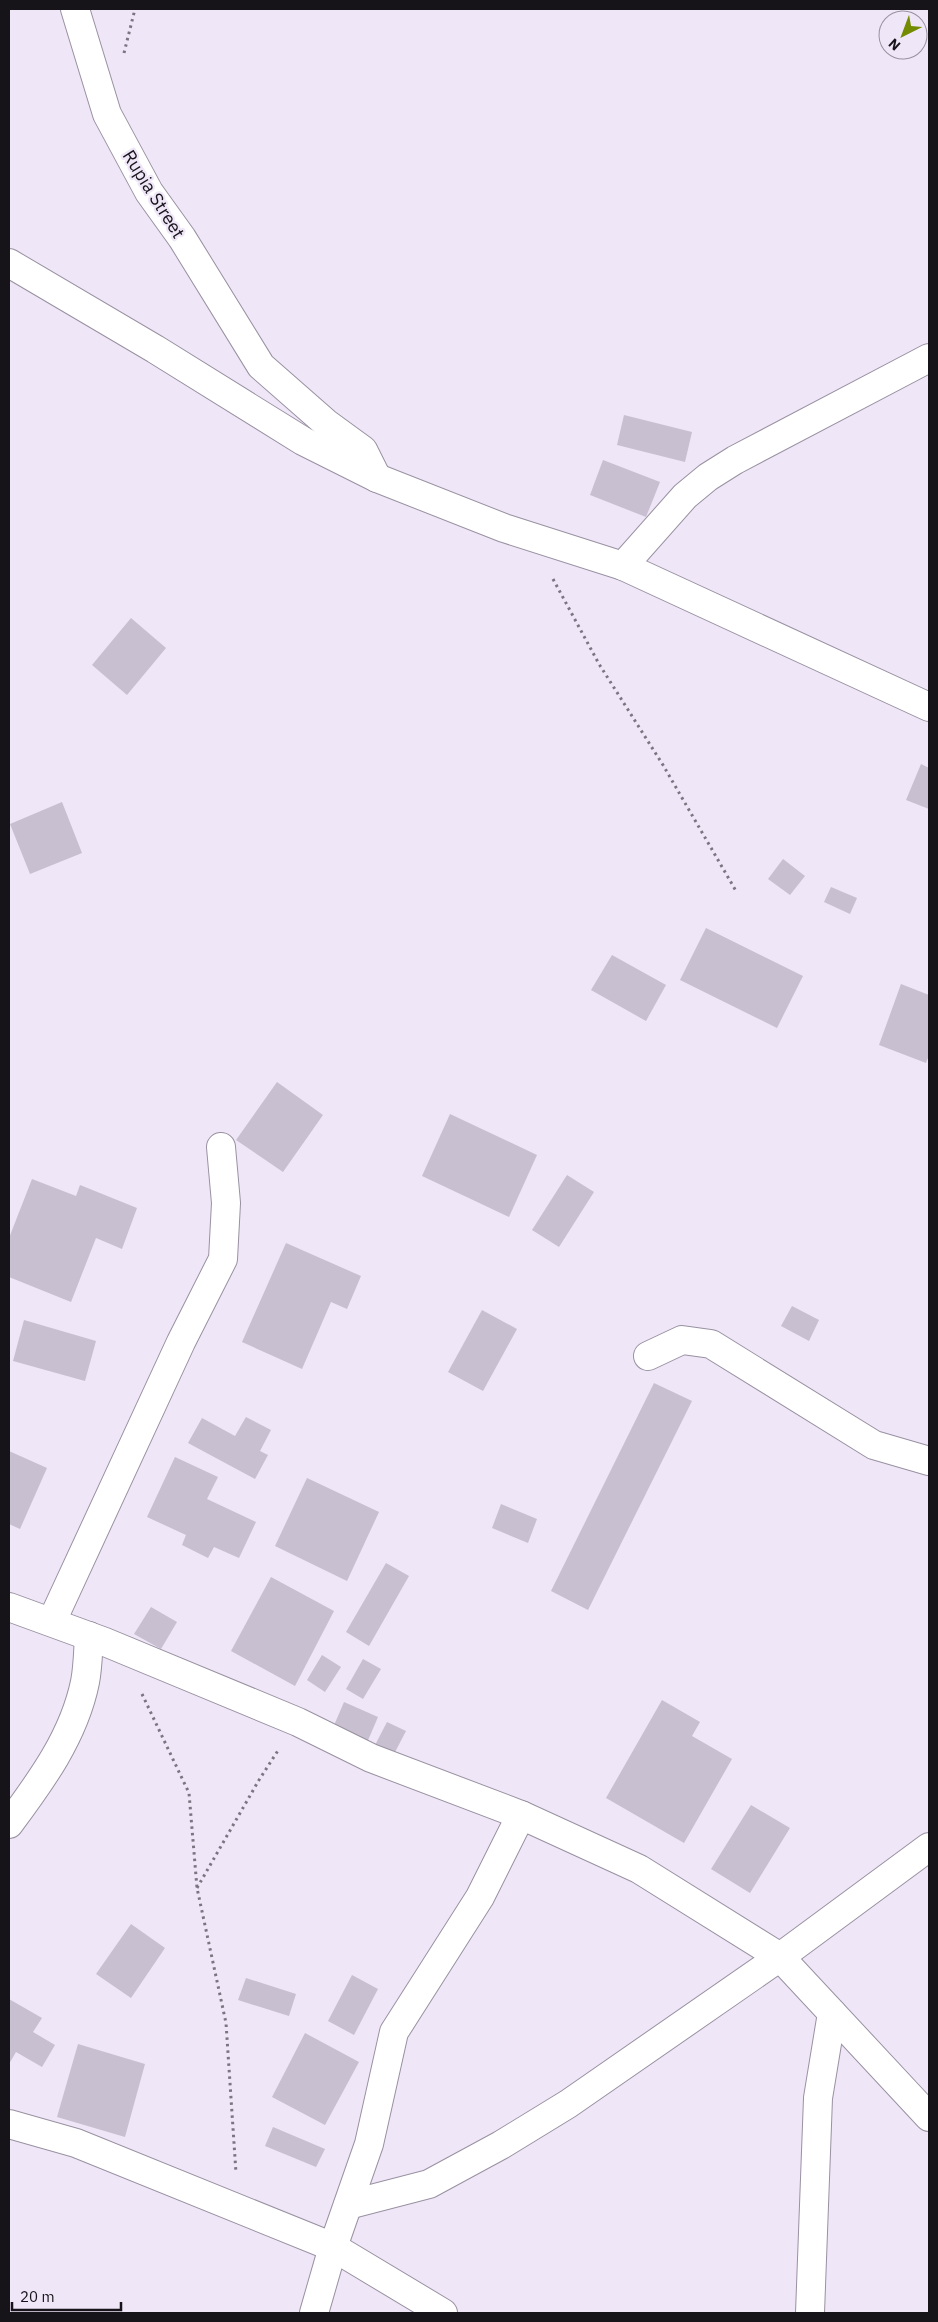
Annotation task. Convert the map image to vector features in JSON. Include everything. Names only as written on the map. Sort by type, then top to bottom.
[{"type":"street","name":"Rupia Street","points":[[75,9],[107,114],[149,192],[182,238],[261,366],[326,423],[363,450],[377,478]]},
{"type":"street","points":[[9,263],[155,349],[302,441],[377,478],[530,537],[623,566],[929,707]]},
{"type":"street","points":[[623,566],[685,496],[708,478],[744,456],[929,358]]},
{"type":"street","points":[[52,1621],[181,1342],[223,1259],[226,1203],[222,1147]]},
{"type":"street","points":[[648,1356],[682,1340],[711,1344],[874,1445],[929,1461]]},
{"type":"street","points":[[9,1607],[52,1621],[298,1722],[371,1758],[521,1815],[639,1869],[780,1957],[929,2117]]},
{"type":"street","points":[[9,1824],[47,1772],[75,1719],[86,1681],[89,1636]]},
{"type":"street","points":[[314,2313],[333,2247],[370,2144],[394,2032],[480,1897],[521,1815]]},
{"type":"street","points":[[348,2205],[429,2184],[501,2145],[568,2104],[780,1957],[929,1847]]},
{"type":"street","points":[[810,2313],[818,2098],[832,2013]]},
{"type":"street","points":[[9,2124],[76,2143],[333,2247],[443,2313]]},
{"type":"path","points":[[530,537],[599,664],[663,765],[736,891]]},
{"type":"path","points":[[141,1693],[189,1794],[197,1888],[226,2023],[238,2209]]},
{"type":"path","points":[[197,1888],[259,1780],[298,1722]]},
{"type":"building","points":[[624,415],[692,432],[685,462],[617,445]]},
{"type":"building","points":[[603,460],[660,482],[646,517],[590,495]]},
{"type":"building","points":[[131,618],[166,648],[127,695],[92,665]]},
{"type":"building","points":[[921,764],[929,768],[929,809],[906,800]]},
{"type":"building","points":[[62,802],[82,853],[30,874],[10,824]]},
{"type":"building","points":[[783,859],[805,876],[790,895],[768,879]]},
{"type":"building","points":[[831,887],[857,898],[850,914],[824,902]]},
{"type":"building","points":[[706,928],[803,976],[777,1028],[680,980]]},
{"type":"building","points":[[612,955],[666,985],[646,1021],[591,990]]},
{"type":"building","points":[[901,984],[929,995],[929,1055],[926,1063],[879,1045]]},
{"type":"building","points":[[277,1082],[323,1115],[283,1172],[236,1140]]},
{"type":"building","points":[[450,1114],[537,1155],[509,1217],[422,1176]]},
{"type":"building","points":[[567,1175],[594,1192],[559,1247],[532,1230]]},
{"type":"building","points":[[32,1179],[76,1196],[80,1185],[137,1208],[122,1249],[96,1238],[71,1302],[9,1277],[9,1238]]},
{"type":"building","points":[[286,1243],[361,1276],[347,1309],[331,1302],[302,1369],[242,1342]]},
{"type":"building","points":[[792,1306],[819,1320],[809,1341],[781,1326]]},
{"type":"building","points":[[482,1310],[517,1329],[483,1391],[448,1372]]},
{"type":"building","points":[[24,1320],[96,1341],[85,1381],[13,1361]]},
{"type":"building","points":[[654,1383],[692,1401],[588,1610],[551,1591]]},
{"type":"building","points":[[246,1417],[271,1430],[260,1451],[268,1455],[255,1479],[188,1443],[202,1418],[235,1436]]},
{"type":"building","points":[[9,1451],[47,1468],[20,1529],[9,1524]]},
{"type":"building","points":[[175,1457],[218,1477],[207,1499],[256,1522],[239,1558],[214,1547],[208,1558],[182,1545],[186,1535],[147,1517]]},
{"type":"building","points":[[307,1478],[379,1512],[347,1581],[275,1546]]},
{"type":"building","points":[[501,1504],[537,1519],[528,1543],[492,1528]]},
{"type":"building","points":[[386,1563],[409,1576],[369,1646],[346,1632]]},
{"type":"building","points":[[271,1577],[334,1611],[295,1686],[231,1651]]},
{"type":"building","points":[[151,1607],[177,1622],[161,1649],[134,1634]]},
{"type":"building","points":[[322,1655],[341,1667],[325,1692],[307,1680]]},
{"type":"building","points":[[363,1659],[381,1669],[363,1699],[346,1689]]},
{"type":"building","points":[[662,1700],[700,1722],[692,1736],[732,1759],[684,1843],[606,1798]]},
{"type":"building","points":[[344,1702],[378,1717],[366,1745],[332,1730]]},
{"type":"building","points":[[387,1722],[406,1731],[393,1756],[374,1747]]},
{"type":"building","points":[[751,1805],[790,1828],[750,1893],[711,1869]]},
{"type":"building","points":[[131,1924],[165,1948],[131,1998],[96,1974]]},
{"type":"building","points":[[352,1975],[378,1989],[354,2035],[328,2021]]},
{"type":"building","points":[[246,1978],[296,1994],[289,2016],[238,2000]]},
{"type":"building","points":[[9,1999],[42,2018],[33,2032],[55,2045],[42,2067],[16,2052],[9,2064]]},
{"type":"building","points":[[305,2033],[359,2062],[325,2125],[272,2097]]},
{"type":"building","points":[[78,2044],[145,2064],[125,2137],[57,2117]]},
{"type":"building","points":[[273,2127],[325,2149],[316,2167],[265,2146]]}]
